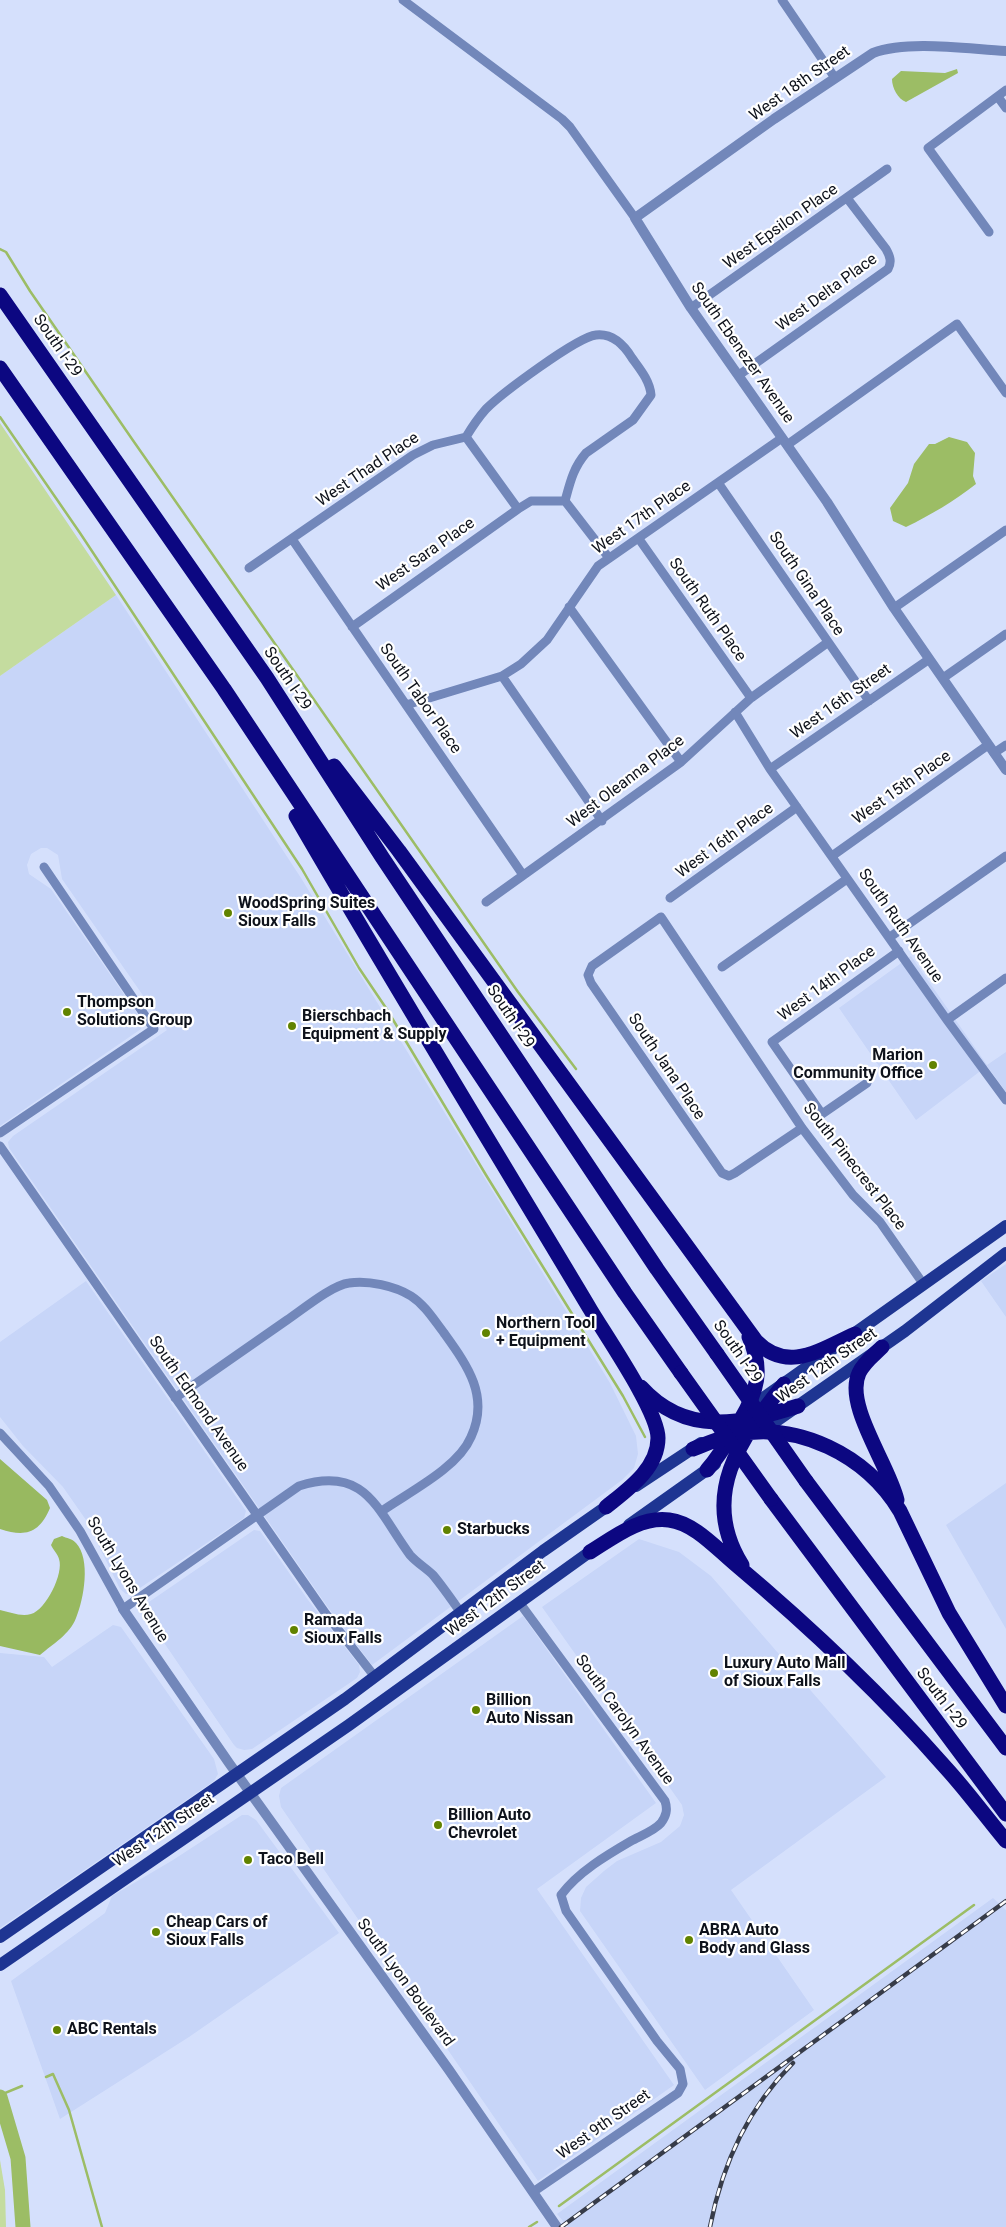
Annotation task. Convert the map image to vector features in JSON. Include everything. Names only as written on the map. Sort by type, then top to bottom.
[{"type":"highway","name":"South I-29","points":[[0,295],[267,678],[382,857],[657,1269],[806,1481],[1006,1748]]},
{"type":"highway","name":"South I-29","points":[[0,368],[224,689],[620,1285],[681,1373],[771,1499],[1006,1814]]},
{"type":"highway","points":[[267,678],[399,851],[742,1322],[763,1348],[779,1356],[789,1358],[811,1354],[855,1334]]},
{"type":"highway","points":[[224,689],[377,956],[625,1366],[656,1428],[657,1448],[653,1460],[638,1479],[606,1507]]},
{"type":"highway","points":[[742,1322],[753,1345],[758,1366],[754,1395],[727,1477],[723,1513],[729,1540],[748,1575]]},
{"type":"highway","points":[[882,1347],[862,1367],[856,1382],[856,1397],[860,1412],[895,1490],[900,1511]]},
{"type":"highway","points":[[625,1366],[653,1398],[673,1412],[697,1420],[804,1438],[846,1456],[868,1472],[880,1484],[900,1511],[949,1613],[1006,1706]]},
{"type":"highway","points":[[707,1470],[784,1384]]},
{"type":"highway","points":[[693,1449],[798,1406]]},
{"type":"highway","points":[[590,1552],[642,1523],[668,1520],[689,1528],[748,1575],[801,1622],[897,1716],[947,1769],[1006,1841]]},
{"type":"main road","name":"West 12th Street","points":[[784,1384],[1006,1226]]},
{"type":"main road","name":"West 12th Street","points":[[798,1406],[882,1347],[1006,1253]]},
{"type":"main road","name":"West 12th Street","points":[[0,1937],[375,1677],[566,1534],[693,1449]]},
{"type":"main road","name":"West 12th Street","points":[[0,1965],[349,1725],[519,1602],[707,1470]]},
{"type":"street","name":"South Ebenezer Avenue","points":[[403,0],[562,119],[635,218],[691,308],[828,502],[928,660],[943,678],[1006,770]]},
{"type":"street","points":[[782,0],[835,78]]},
{"type":"street","name":"West 18th Street","points":[[635,218],[864,58],[883,49],[905,46],[1006,51]]},
{"type":"street","points":[[989,232],[928,148],[1006,90]]},
{"type":"street","points":[[998,97],[1006,108]]},
{"type":"street","name":"West Epsilon Place","points":[[691,308],[887,169]]},
{"type":"street","name":"West Delta Place","points":[[739,375],[888,269],[890,256],[886,249],[847,198]]},
{"type":"street","name":"West 17th Place","points":[[406,705],[502,676],[532,655],[557,627],[589,578],[609,558],[785,442],[957,324],[1006,393]]},
{"type":"street","points":[[594,335],[607,335],[620,342],[631,355],[648,383],[651,395],[633,420],[581,459],[573,472],[565,501],[531,501],[518,509],[466,437],[485,410],[503,394],[561,353],[594,335]]},
{"type":"street","name":"West Thad Place","points":[[249,568],[413,455],[433,445],[466,437]]},
{"type":"street","name":"South Gina Place","points":[[719,484],[869,701]]},
{"type":"street","points":[[565,501],[609,558]]},
{"type":"street","name":"West Sara Place","points":[[352,627],[518,509]]},
{"type":"street","points":[[894,608],[1006,530]]},
{"type":"street","name":"South Ruth Place","points":[[638,538],[751,698]]},
{"type":"street","name":"South Tabor Place","points":[[292,539],[523,875]]},
{"type":"street","points":[[570,607],[681,762]]},
{"type":"street","points":[[943,678],[1006,634]]},
{"type":"street","name":"West Oleanna Place","points":[[486,902],[602,821],[681,762],[751,698],[827,642]]},
{"type":"street","name":"West 16th Street","points":[[770,769],[928,660]]},
{"type":"street","points":[[502,676],[602,821]]},
{"type":"street","points":[[735,712],[770,769]]},
{"type":"street","name":"West 15th Place","points":[[832,856],[991,749],[1006,745]]},
{"type":"street","name":"South Ruth Avenue","points":[[770,769],[947,1020],[1006,1100]]},
{"type":"street","name":"West 16th Place","points":[[670,898],[797,807]]},
{"type":"street","name":"West 14th Place","points":[[890,937],[1006,856]]},
{"type":"street","points":[[0,1132],[154,1029],[44,867]]},
{"type":"street","points":[[722,967],[847,879]]},
{"type":"street","name":"South Jana Place","points":[[661,917],[598,960],[589,970],[588,978],[590,983],[722,1173],[728,1176],[735,1173],[802,1128]]},
{"type":"street","name":"South Pinecrest Place","points":[[661,917],[802,1128],[853,1194],[880,1222],[924,1285]]},
{"type":"street","name":"West 14th Place","points":[[867,1083],[822,1114],[772,1042],[899,951]]},
{"type":"street","points":[[947,1020],[1006,978]]},
{"type":"street","name":"South Edmond Avenue","points":[[0,1146],[326,1614],[375,1677]]},
{"type":"street","points":[[175,1398],[319,1297],[348,1283],[392,1287],[412,1296],[428,1310],[464,1361],[472,1377],[478,1408],[471,1438],[451,1464],[382,1511]]},
{"type":"street","name":"South Lyons Avenue","points":[[0,1433],[54,1492],[80,1531],[123,1609],[250,1792]]},
{"type":"street","points":[[123,1609],[299,1486],[317,1480],[335,1479],[351,1484],[366,1494],[382,1511],[412,1556],[433,1575],[461,1613]]},
{"type":"street","name":"South Carolyn Avenue","points":[[519,1602],[665,1801],[666,1815],[659,1825],[620,1847],[579,1876],[561,1895],[566,1911],[657,2041],[676,2064],[682,2076]]},
{"type":"street","name":"South Lyon Boulevard","points":[[250,1792],[444,2063],[557,2227]]},
{"type":"street","name":"West 9th Street","points":[[533,2192],[678,2093],[682,2084],[682,2076]]},
{"type":"shaded area","points":[[957,69],[958,73],[906,102],[898,96],[893,86],[892,79],[901,71],[945,73]]},
{"type":"shaded area","points":[[0,423],[116,595],[0,676]]},
{"type":"shaded area","points":[[949,437],[967,442],[975,453],[973,476],[976,484],[942,507],[906,527],[893,521],[890,508],[908,483],[914,464],[929,444],[935,444]]},
{"type":"shaded area","points":[[116,595],[301,878],[610,1383],[636,1436],[638,1454],[634,1468],[622,1480],[372,1665],[327,1606],[9,1148],[8,1142],[13,1136],[167,1030],[62,879],[58,855],[47,848],[41,848],[31,854],[27,865],[29,874],[51,889],[141,1019],[142,1026],[141,1029],[0,1126],[0,676]]},
{"type":"shaded area","points":[[911,956],[987,1065],[1006,1052],[1006,1092],[987,1066],[916,1120],[839,1008]]},
{"type":"shaded area","points":[[1006,1264],[1006,1317],[981,1281]]},
{"type":"shaded area","points":[[86,1281],[246,1511],[244,1518],[131,1594],[126,1594],[120,1589],[86,1520],[63,1487],[23,1446],[0,1417],[0,1342]]},
{"type":"shaded area","points":[[0,1459],[47,1500],[50,1508],[46,1517],[36,1528],[30,1531],[17,1533],[0,1529]]},
{"type":"shaded area","points":[[1006,1483],[1006,1629],[946,1525]]},
{"type":"shaded area","points":[[254,1530],[260,1531],[308,1600],[359,1665],[360,1672],[357,1678],[252,1749],[244,1750],[234,1745],[143,1612],[146,1604]]},
{"type":"shaded area","points":[[62,1536],[76,1543],[81,1550],[85,1569],[81,1601],[73,1624],[61,1638],[40,1655],[0,1646],[0,1610],[27,1615],[37,1611],[48,1599],[56,1582],[60,1565],[51,1545],[54,1539]]},
{"type":"shaded area","points":[[639,1539],[679,1552],[711,1576],[886,1777],[731,1890],[814,2010],[705,2090],[580,1911],[581,1898],[586,1887],[604,1871],[617,1861],[661,1842],[680,1826],[684,1815],[682,1805],[542,1607]]},
{"type":"shaded area","points":[[523,1616],[656,1803],[537,1889],[674,2085],[538,2181],[281,1807],[279,1796],[281,1788]]},
{"type":"shaded area","points":[[113,1625],[121,1627],[214,1759],[218,1774],[214,1781],[0,1928],[0,1653],[44,1657],[52,1667]]},
{"type":"shaded area","points":[[242,1815],[248,1815],[256,1820],[339,1933],[189,2037],[60,2119],[11,1981],[105,1913],[112,1896],[173,1860]]},
{"type":"shaded area","points":[[993,1898],[1006,1910],[1006,2227],[568,2227],[557,2214]]},
{"type":"shaded area","points":[[0,2160],[5,2190],[6,2227],[0,2227]]},
{"type":"waterway","points":[[0,249],[6,252],[30,291],[132,439],[518,992],[576,1069]]},
{"type":"waterway","points":[[0,417],[80,533],[302,869],[359,968],[386,1008],[486,1175],[623,1396],[645,1437]]},
{"type":"waterway","points":[[559,2206],[974,1905]]},
{"type":"waterway","points":[[46,2077],[53,2074],[69,2110],[102,2227]]},
{"type":"waterway","points":[[0,2095],[22,2086]]},
{"type":"waterway","points":[[0,2097],[18,2158],[23,2227]]},
{"type":"waterway","points":[[529,2227],[537,2222]]},
{"type":"railway","points":[[561,2227],[1006,1901]]},
{"type":"railway","points":[[710,2227],[722,2182],[739,2139],[763,2099],[793,2063]]},
{"type":"place","name":"WoodSpring Suites Sioux Falls","points":[[228,913]]},
{"type":"place","name":"Thompson Solutions Group","points":[[67,1012]]},
{"type":"place","name":"Bierschbach Equipment & Supply","points":[[292,1026]]},
{"type":"place","name":"Marion Community Office","points":[[933,1065]]},
{"type":"place","name":"Northern Tool + Equipment","points":[[486,1333]]},
{"type":"place","name":"Starbucks","points":[[447,1530]]},
{"type":"place","name":"Ramada Sioux Falls","points":[[294,1630]]},
{"type":"place","name":"Luxury Auto Mall of Sioux Falls","points":[[714,1673]]},
{"type":"place","name":"Billion Auto Nissan","points":[[476,1710]]},
{"type":"place","name":"Billion Auto Chevrolet","points":[[438,1825]]},
{"type":"place","name":"Taco Bell","points":[[248,1860]]},
{"type":"place","name":"Cheap Cars of Sioux Falls","points":[[156,1932]]},
{"type":"place","name":"ABRA Auto Body and Glass","points":[[689,1940]]},
{"type":"place","name":"ABC Rentals","points":[[57,2030]]}]
